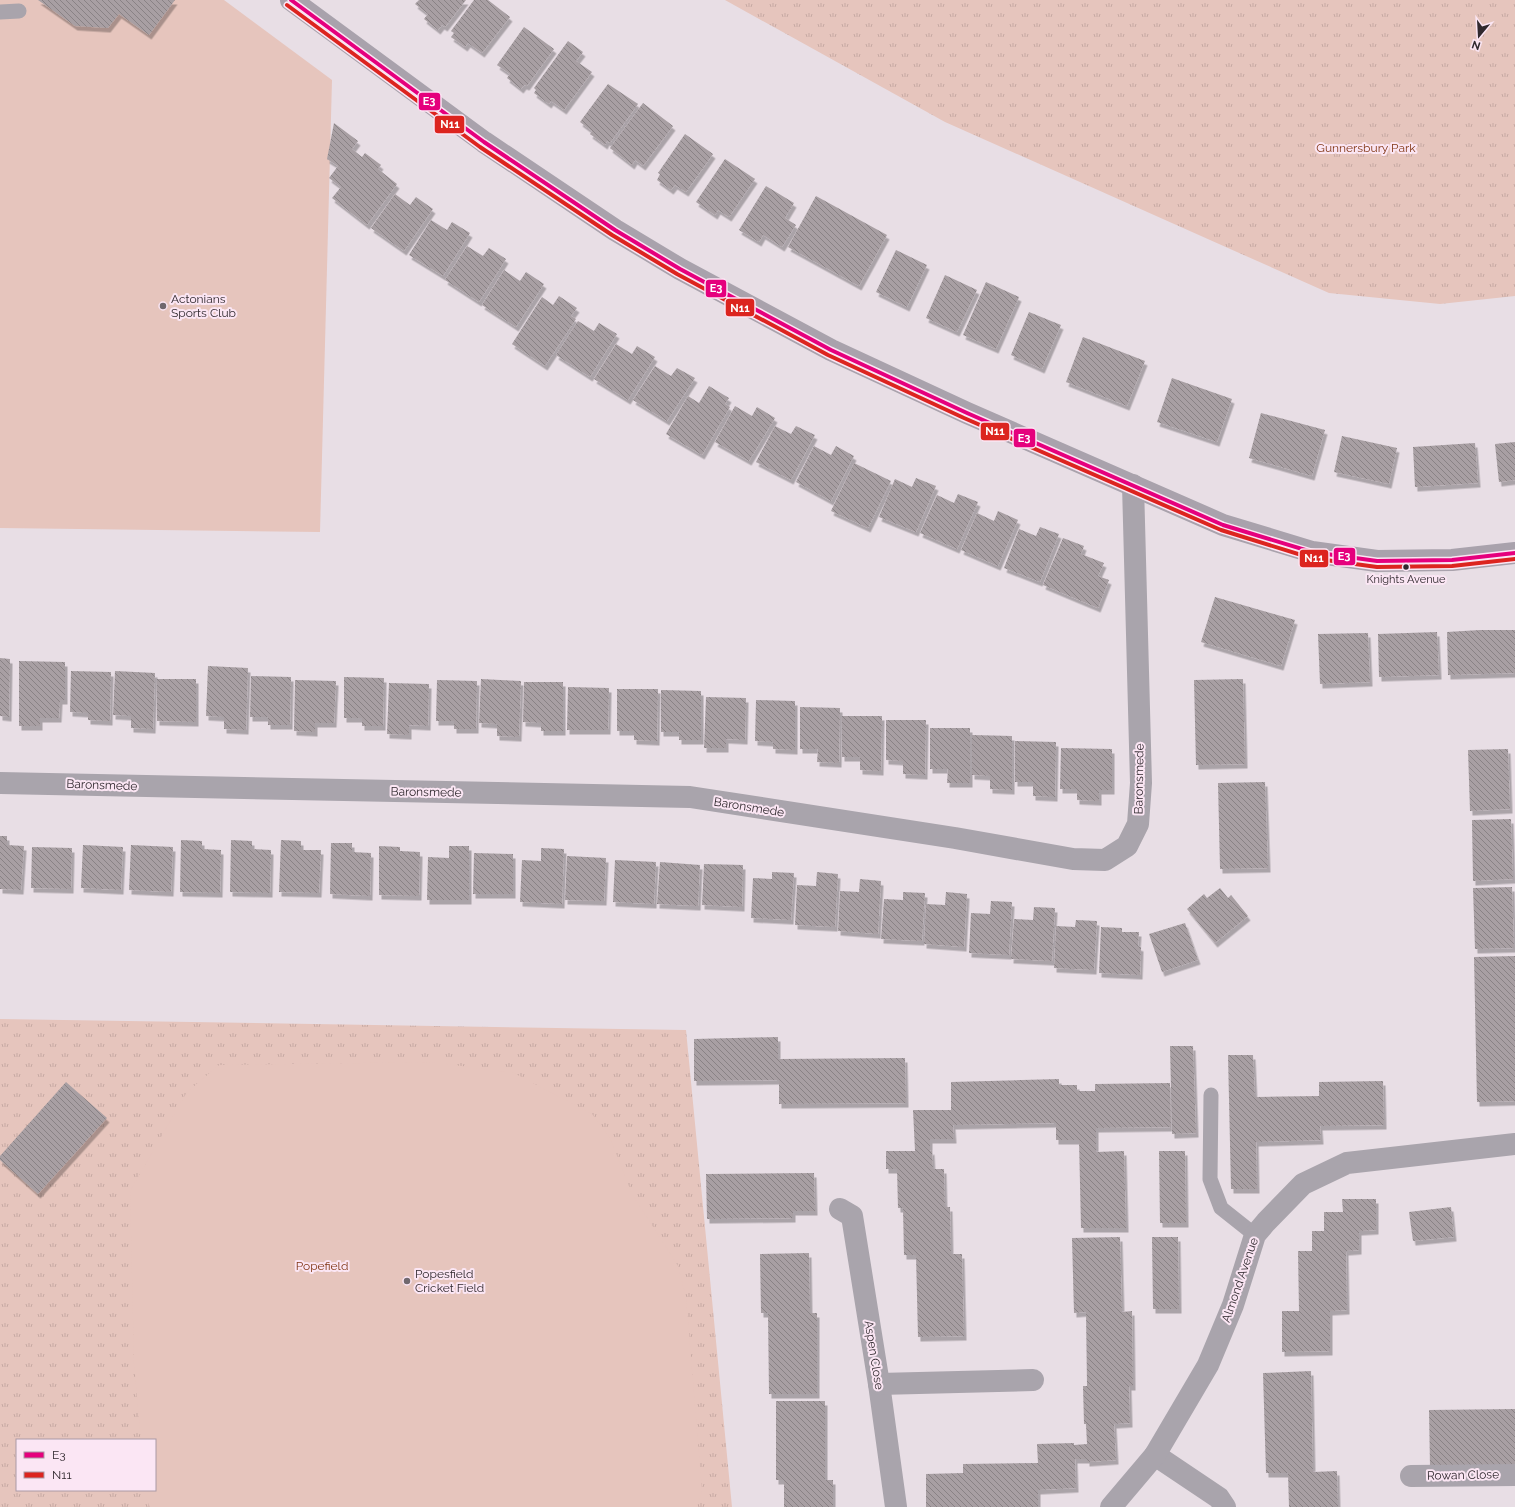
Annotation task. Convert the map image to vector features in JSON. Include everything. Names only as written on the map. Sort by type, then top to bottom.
[{"type":"main road","points":[[291,0],[484,142],[615,230],[680,269],[750,308],[831,350],[967,413],[1223,525],[1312,552],[1377,561],[1452,560],[1515,553]]},
{"type":"street","name":"Baronsmede","points":[[0,783],[690,798],[955,838],[1073,859],[1105,860],[1127,846],[1138,824],[1141,783],[1133,485]]},
{"type":"street","name":"Almond Avenue","points":[[1111,1507],[1155,1455],[1208,1365],[1233,1305],[1255,1235],[1303,1184],[1347,1163],[1515,1144]]},
{"type":"street","name":"Aspen Close","points":[[840,1209],[852,1216],[879,1384],[896,1507]]},
{"type":"street","points":[[879,1384],[1033,1380]]},
{"type":"street","points":[[1155,1455],[1219,1498],[1225,1507]]},
{"type":"street","name":"Rowan Close","points":[[1411,1476],[1515,1475]]},
{"type":"lane","points":[[0,12],[19,11]]},
{"type":"lane","points":[[1211,1095],[1210,1179],[1221,1208],[1255,1235]]},
{"type":"green space","name":"Actonians Sports Club","points":[[0,0],[224,0],[332,80],[320,532],[0,528]]},
{"type":"green space","name":"Gunnersbury Park","points":[[725,0],[1515,0],[1515,296],[1440,304],[1329,293],[945,122]]},
{"type":"green space","name":"Popesfield Cricket Field","points":[[0,1019],[686,1030],[732,1507],[0,1507]]},
{"type":"green space","name":"Popesfield Cricket Field","points":[[432,1062],[514,1073],[592,1114],[610,1138],[632,1194],[678,1266],[686,1297],[702,1491],[697,1507],[150,1507],[145,1496],[145,1491],[156,1491],[156,1439],[141,1439],[134,1364],[130,1191],[187,1092],[219,1065]]},
{"type":"building","points":[[38,0],[175,0],[149,35],[119,14],[108,28],[75,26]]},
{"type":"building","points":[[419,0],[466,0],[445,27],[442,25],[438,30],[424,19],[428,14],[415,4]]},
{"type":"building","points":[[474,0],[488,0],[510,17],[482,53],[468,43],[465,47],[451,37],[454,33],[451,31]]},
{"type":"building","points":[[524,27],[554,49],[527,86],[524,85],[521,89],[507,78],[510,74],[497,65]]},
{"type":"building","points":[[568,41],[583,52],[576,61],[592,72],[564,110],[551,101],[549,104],[534,93],[536,90],[534,88]]},
{"type":"building","points":[[608,84],[638,104],[610,143],[607,141],[605,145],[590,134],[592,131],[580,122]]},
{"type":"building","points":[[643,103],[673,126],[643,166],[635,160],[632,165],[610,148]]},
{"type":"building","points":[[334,123],[358,141],[352,149],[362,157],[365,153],[381,165],[378,169],[397,184],[367,225],[332,198],[341,187],[329,178],[338,166],[327,159]]},
{"type":"building","points":[[685,134],[713,154],[686,192],[675,185],[671,190],[657,180],[660,174],[658,173]]},
{"type":"building","points":[[725,159],[755,179],[729,217],[718,210],[715,215],[696,202]]},
{"type":"building","points":[[766,186],[794,203],[785,218],[796,225],[782,247],[763,235],[759,242],[739,230]]},
{"type":"building","points":[[395,194],[410,205],[416,197],[433,209],[404,251],[371,228]]},
{"type":"building","points":[[816,196],[887,235],[859,286],[788,247]]},
{"type":"building","points":[[431,220],[447,230],[452,222],[470,233],[443,276],[409,255]]},
{"type":"building","points":[[467,246],[483,256],[489,248],[506,259],[479,302],[445,280]]},
{"type":"building","points":[[896,250],[927,265],[907,307],[876,292]]},
{"type":"building","points":[[504,270],[520,281],[526,272],[544,284],[516,327],[482,305]]},
{"type":"building","points":[[945,275],[977,290],[957,332],[926,318]]},
{"type":"building","points":[[986,282],[1019,297],[996,349],[963,335]]},
{"type":"building","points":[[559,296],[577,308],[571,316],[576,319],[545,366],[512,344],[542,297],[553,305]]},
{"type":"building","points":[[1029,312],[1061,325],[1042,369],[1011,355]]},
{"type":"building","points":[[578,321],[594,331],[599,323],[617,334],[590,377],[556,355]]},
{"type":"building","points":[[1083,337],[1145,361],[1127,406],[1066,382]]},
{"type":"building","points":[[616,344],[632,354],[637,346],[655,357],[628,400],[594,379]]},
{"type":"building","points":[[655,366],[671,376],[677,368],[695,378],[667,421],[633,400]]},
{"type":"building","points":[[1172,378],[1232,399],[1217,442],[1157,422]]},
{"type":"building","points":[[709,386],[729,398],[725,404],[730,407],[702,455],[666,434],[688,396],[699,403]]},
{"type":"building","points":[[735,406],[752,416],[757,407],[775,418],[749,461],[715,442]]},
{"type":"building","points":[[1261,413],[1325,430],[1312,476],[1249,458]]},
{"type":"building","points":[[775,426],[791,434],[796,426],[815,435],[791,480],[756,462]]},
{"type":"building","points":[[1342,436],[1397,448],[1389,484],[1334,472]]},
{"type":"building","points":[[1515,442],[1515,480],[1499,482],[1495,444]]},
{"type":"building","points":[[1475,443],[1478,483],[1415,487],[1413,447]]},
{"type":"building","points":[[814,446],[831,455],[836,446],[854,456],[831,501],[796,482]]},
{"type":"building","points":[[854,463],[891,481],[868,528],[831,511]]},
{"type":"building","points":[[916,478],[936,486],[916,532],[879,517],[895,479],[912,487]]},
{"type":"building","points":[[958,494],[978,502],[957,549],[920,533],[937,495],[954,503]]},
{"type":"building","points":[[998,511],[1018,520],[998,566],[961,550],[977,513],[994,521]]},
{"type":"building","points":[[1040,527],[1059,534],[1040,582],[1004,568],[1019,529],[1036,536]]},
{"type":"building","points":[[1063,538],[1084,546],[1081,554],[1104,563],[1098,576],[1109,580],[1098,608],[1043,585]]},
{"type":"building","points":[[1215,597],[1295,620],[1281,666],[1201,642]]},
{"type":"building","points":[[1515,630],[1515,673],[1448,675],[1447,632]]},
{"type":"building","points":[[1437,632],[1439,675],[1379,677],[1378,634]]},
{"type":"building","points":[[1368,633],[1370,682],[1320,684],[1318,634]]},
{"type":"building","points":[[0,658],[10,659],[9,717],[0,716]]},
{"type":"building","points":[[19,661],[65,662],[65,700],[60,700],[59,718],[40,718],[40,726],[19,726]]},
{"type":"building","points":[[208,666],[248,668],[246,730],[224,729],[224,717],[206,716]]},
{"type":"building","points":[[71,671],[111,672],[110,721],[88,720],[88,713],[70,712]]},
{"type":"building","points":[[115,671],[155,673],[153,729],[131,728],[131,716],[113,715]]},
{"type":"building","points":[[251,676],[291,677],[290,725],[268,725],[268,717],[250,717]]},
{"type":"building","points":[[344,677],[384,678],[383,726],[362,726],[362,718],[344,718]]},
{"type":"building","points":[[157,679],[196,679],[196,722],[157,721]]},
{"type":"building","points":[[481,679],[521,681],[519,737],[497,736],[497,724],[479,723]]},
{"type":"building","points":[[1243,679],[1245,764],[1196,765],[1194,680]]},
{"type":"building","points":[[295,680],[336,681],[334,723],[315,723],[315,732],[294,731]]},
{"type":"building","points":[[437,680],[477,681],[476,729],[454,729],[454,721],[436,721]]},
{"type":"building","points":[[524,682],[563,682],[563,731],[541,731],[541,723],[523,722]]},
{"type":"building","points":[[389,683],[429,684],[428,726],[409,725],[409,735],[387,734]]},
{"type":"building","points":[[568,687],[609,688],[608,730],[567,730]]},
{"type":"building","points":[[617,689],[658,689],[657,741],[634,740],[634,731],[617,731]]},
{"type":"building","points":[[661,690],[701,691],[701,740],[679,740],[679,732],[661,732]]},
{"type":"building","points":[[706,697],[746,698],[745,740],[726,739],[726,748],[704,748]]},
{"type":"building","points":[[756,700],[795,701],[795,750],[773,749],[773,742],[755,741]]},
{"type":"building","points":[[800,707],[840,708],[839,763],[817,762],[818,749],[800,749]]},
{"type":"building","points":[[842,716],[882,716],[881,771],[860,770],[860,757],[842,757]]},
{"type":"building","points":[[886,720],[926,720],[925,775],[903,774],[903,761],[886,760]]},
{"type":"building","points":[[930,728],[970,728],[970,783],[947,783],[948,769],[930,769]]},
{"type":"building","points":[[972,735],[1012,736],[1012,790],[990,789],[990,776],[972,775]]},
{"type":"building","points":[[1015,741],[1056,742],[1055,797],[1033,796],[1033,782],[1015,782]]},
{"type":"building","points":[[1061,748],[1112,749],[1112,790],[1099,790],[1099,801],[1077,800],[1077,789],[1060,789]]},
{"type":"building","points":[[1508,749],[1510,809],[1470,811],[1468,750]]},
{"type":"building","points":[[1265,782],[1268,868],[1220,869],[1218,783]]},
{"type":"building","points":[[1511,819],[1513,879],[1473,881],[1472,820]]},
{"type":"building","points":[[0,836],[7,836],[7,845],[24,846],[21,890],[0,889]]},
{"type":"building","points":[[181,840],[202,841],[202,849],[221,850],[220,893],[180,892]]},
{"type":"building","points":[[231,840],[252,841],[252,849],[271,850],[270,893],[230,892]]},
{"type":"building","points":[[281,840],[301,841],[301,850],[321,850],[319,893],[279,892]]},
{"type":"building","points":[[331,843],[352,843],[352,852],[371,853],[370,896],[330,894]]},
{"type":"building","points":[[83,845],[123,847],[121,890],[81,888]]},
{"type":"building","points":[[131,845],[173,847],[171,892],[129,890]]},
{"type":"building","points":[[379,846],[400,847],[400,851],[420,852],[419,896],[379,895]]},
{"type":"building","points":[[449,846],[469,846],[469,900],[427,900],[428,857],[449,858]]},
{"type":"building","points":[[32,847],[72,848],[71,889],[31,888]]},
{"type":"building","points":[[541,848],[564,849],[562,904],[520,902],[522,860],[541,861]]},
{"type":"building","points":[[474,853],[513,854],[513,894],[473,894]]},
{"type":"building","points":[[567,856],[606,858],[604,901],[565,900]]},
{"type":"building","points":[[615,860],[656,862],[654,904],[613,902]]},
{"type":"building","points":[[660,862],[700,865],[698,906],[657,904]]},
{"type":"building","points":[[704,864],[743,865],[742,907],[702,905]]},
{"type":"building","points":[[772,872],[794,873],[791,920],[751,918],[753,878],[772,879]]},
{"type":"building","points":[[817,872],[838,874],[835,927],[795,925],[797,885],[816,886]]},
{"type":"building","points":[[860,879],[881,881],[878,934],[838,931],[840,891],[859,892]]},
{"type":"building","points":[[1512,887],[1514,948],[1475,949],[1473,888]]},
{"type":"building","points":[[1220,888],[1228,898],[1231,895],[1248,916],[1215,943],[1187,909],[1204,894],[1207,898]]},
{"type":"building","points":[[903,892],[925,893],[922,941],[881,939],[884,899],[903,900]]},
{"type":"building","points":[[946,892],[967,894],[964,947],[924,944],[926,904],[945,905]]},
{"type":"building","points":[[991,901],[1012,902],[1009,955],[969,953],[971,913],[990,914]]},
{"type":"building","points":[[1034,907],[1055,908],[1052,961],[1011,959],[1014,919],[1033,920]]},
{"type":"building","points":[[1076,920],[1097,921],[1094,970],[1054,968],[1056,926],[1075,927]]},
{"type":"building","points":[[1185,923],[1198,960],[1162,972],[1149,934]]},
{"type":"building","points":[[1101,927],[1122,928],[1122,932],[1139,932],[1138,946],[1141,947],[1140,975],[1099,973]]},
{"type":"building","points":[[1515,956],[1515,1101],[1477,1102],[1474,957]]},
{"type":"building","points":[[778,1037],[778,1059],[905,1058],[906,1103],[779,1104],[779,1080],[694,1081],[694,1039]]},
{"type":"building","points":[[1170,1046],[1193,1046],[1196,1133],[1172,1134]]},
{"type":"building","points":[[1228,1055],[1253,1055],[1255,1097],[1319,1096],[1319,1082],[1383,1081],[1384,1125],[1320,1126],[1321,1140],[1256,1142],[1257,1189],[1231,1189]]},
{"type":"building","points":[[1059,1079],[1059,1085],[1077,1085],[1077,1091],[1095,1091],[1095,1084],[1170,1083],[1171,1127],[1096,1128],[1096,1152],[1124,1151],[1126,1228],[1081,1228],[1079,1140],[1056,1140],[1056,1123],[953,1125],[954,1139],[930,1139],[930,1151],[932,1150],[933,1169],[944,1169],[945,1207],[950,1207],[951,1254],[962,1254],[964,1336],[918,1337],[916,1255],[904,1255],[903,1208],[898,1208],[897,1169],[886,1169],[886,1151],[915,1151],[913,1110],[951,1110],[951,1082]]},
{"type":"building","points":[[66,1082],[107,1118],[38,1194],[0,1160],[0,1156]]},
{"type":"building","points":[[1159,1151],[1185,1151],[1186,1223],[1160,1223]]},
{"type":"building","points":[[814,1173],[815,1211],[793,1211],[793,1218],[707,1219],[706,1174]]},
{"type":"building","points":[[1342,1199],[1376,1199],[1376,1230],[1359,1231],[1359,1250],[1346,1251],[1347,1310],[1330,1311],[1330,1351],[1282,1352],[1282,1311],[1299,1311],[1298,1251],[1312,1251],[1312,1231],[1324,1231],[1324,1212],[1343,1212]]},
{"type":"building","points":[[1451,1207],[1454,1237],[1413,1241],[1409,1212]]},
{"type":"building","points":[[1120,1237],[1122,1312],[1132,1311],[1133,1386],[1129,1386],[1130,1423],[1114,1424],[1116,1460],[1087,1462],[1087,1459],[1075,1459],[1076,1488],[1038,1490],[1038,1507],[926,1507],[926,1474],[963,1473],[963,1464],[1038,1463],[1037,1444],[1087,1444],[1086,1424],[1084,1424],[1083,1386],[1087,1386],[1086,1312],[1074,1313],[1072,1238]]},
{"type":"building","points":[[1152,1237],[1178,1237],[1179,1309],[1153,1309]]},
{"type":"building","points":[[809,1253],[810,1313],[817,1313],[817,1394],[769,1394],[768,1313],[761,1313],[760,1254]]},
{"type":"building","points":[[1311,1371],[1313,1472],[1337,1471],[1338,1507],[1289,1507],[1288,1473],[1266,1473],[1263,1373]]},
{"type":"building","points":[[776,1401],[825,1401],[825,1480],[833,1480],[833,1507],[784,1507],[784,1480],[776,1480]]},
{"type":"building","points":[[1515,1409],[1515,1466],[1430,1467],[1429,1410]]},
{"type":"transit line","name":"E3","points":[[291,0],[484,142],[615,230],[680,269],[831,350],[967,413],[1223,525],[1312,552],[1377,561],[1452,560],[1515,553]]},
{"type":"transit line","name":"N11","points":[[287,5],[480,147],[612,235],[677,274],[828,355],[964,418],[1221,530],[1311,558],[1377,567],[1452,566],[1515,559]]},
{"type":"place","name":"Actonians Sports Club","points":[[163,306]]},
{"type":"place","name":"Knights Avenue","points":[[1406,567]]},
{"type":"place","name":"Popesfield Cricket Field","points":[[407,1281]]},
{"type":"park label","name":"Popefield","points":[[322,1266]]}]
